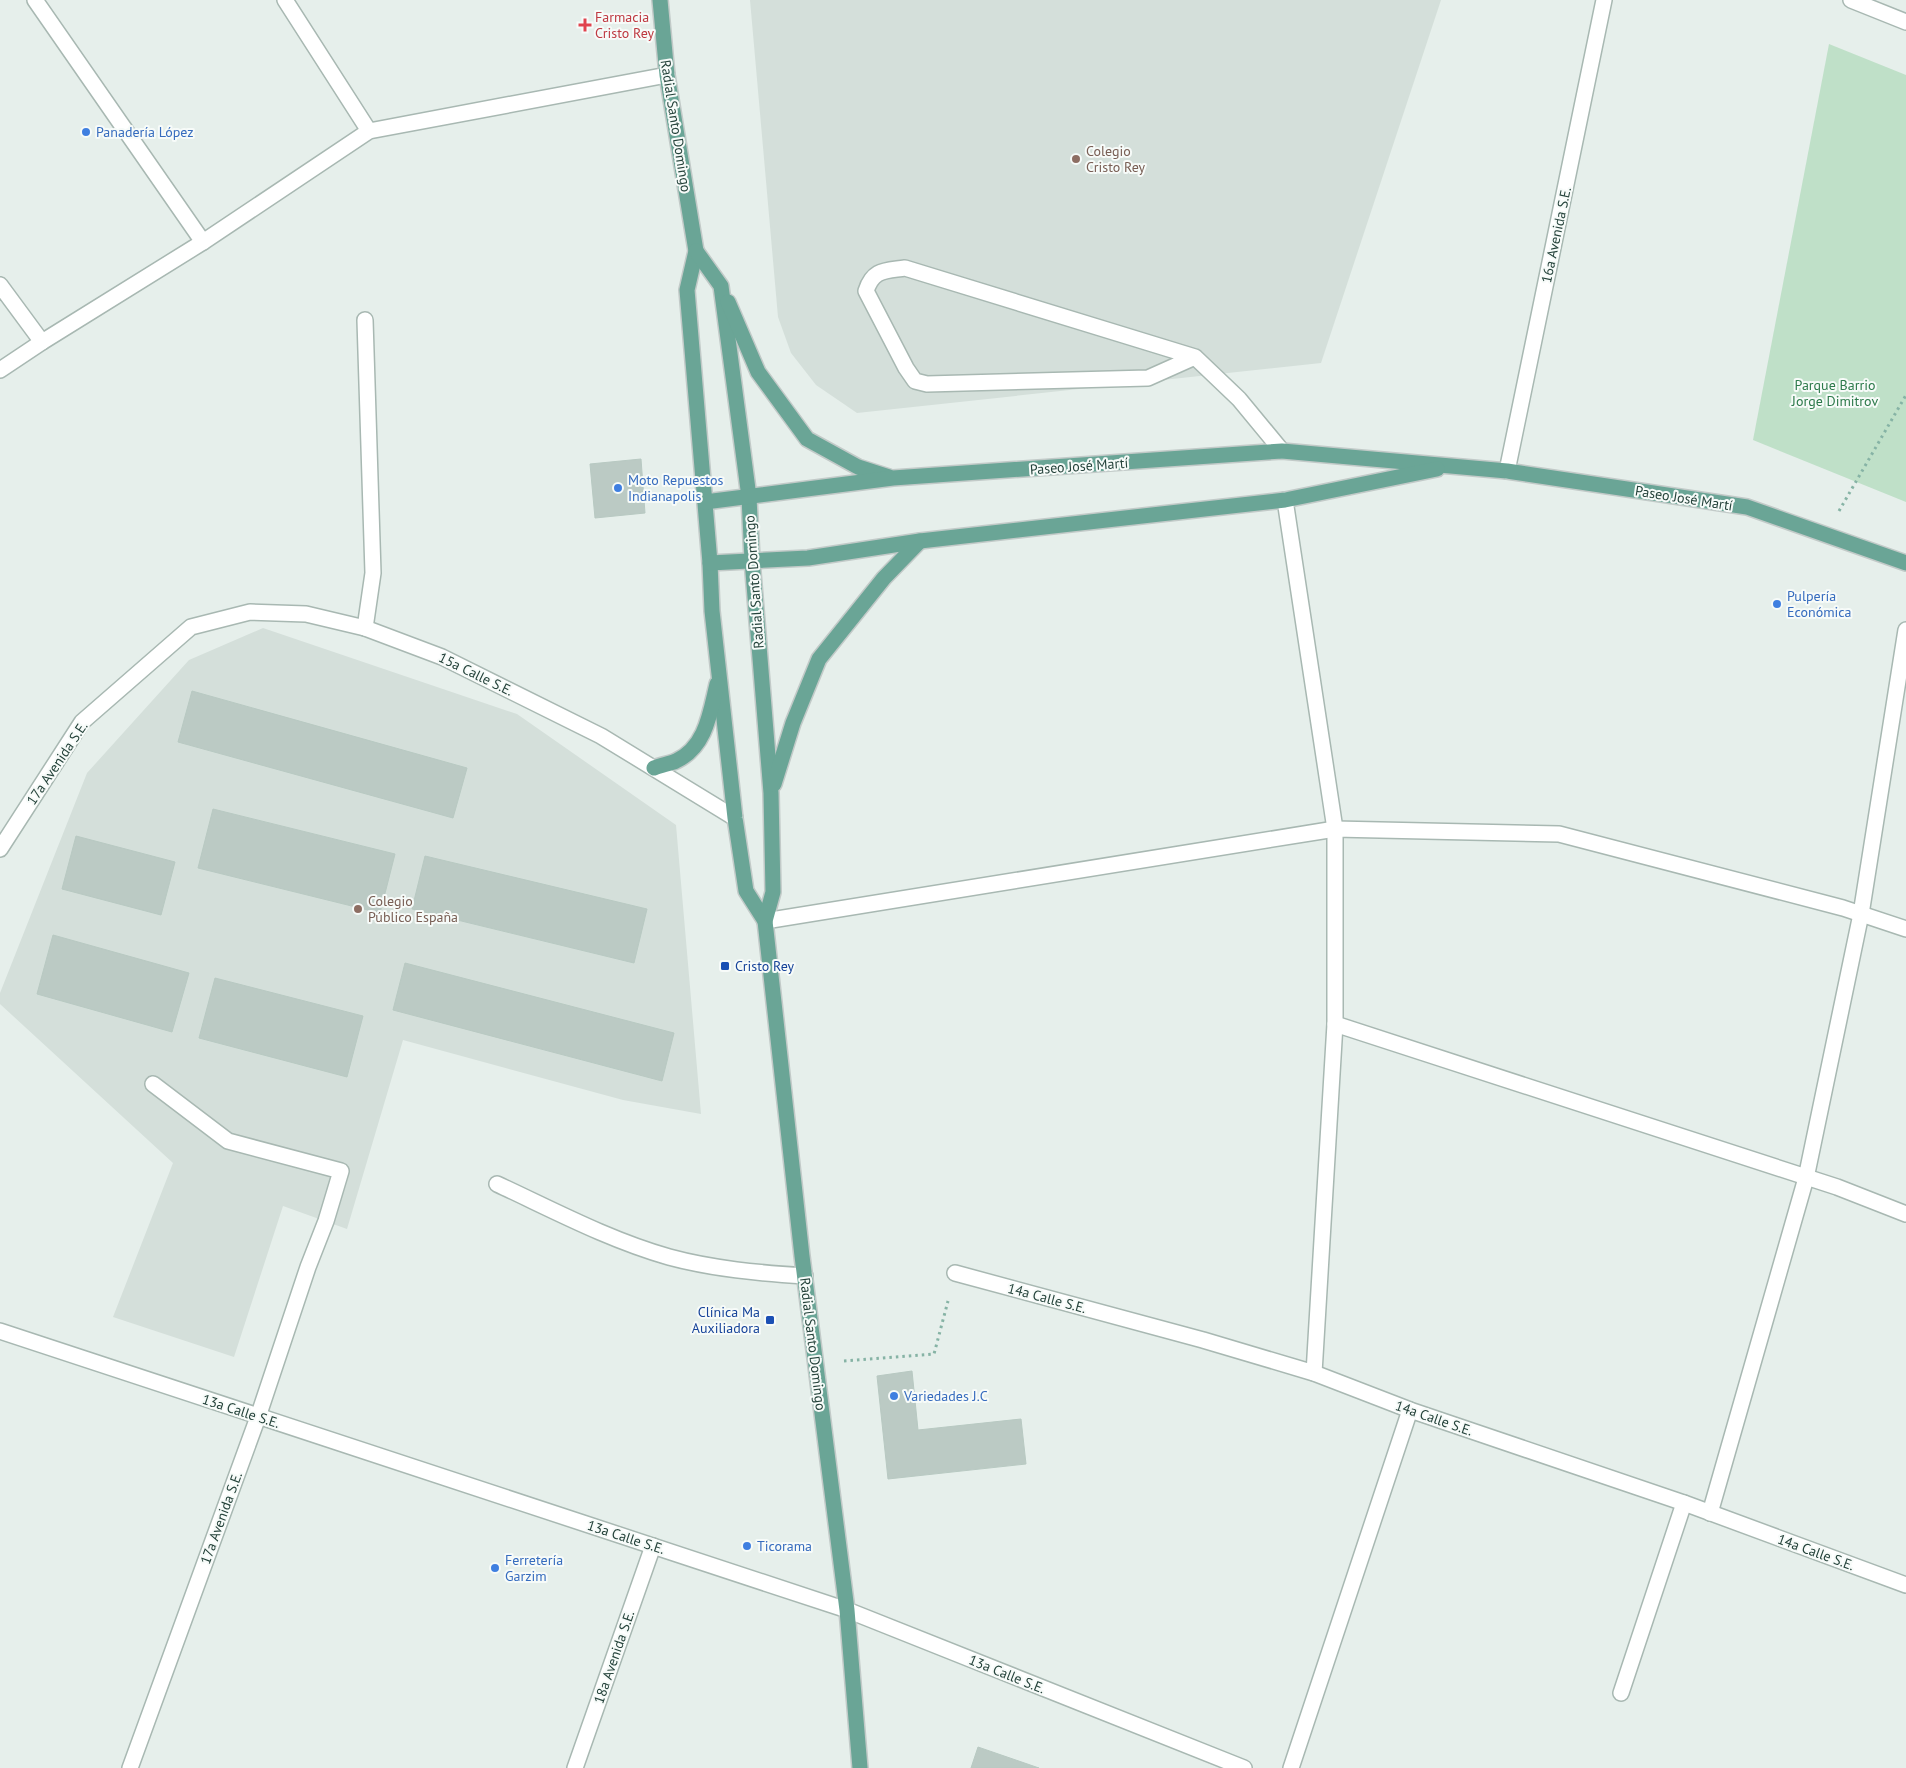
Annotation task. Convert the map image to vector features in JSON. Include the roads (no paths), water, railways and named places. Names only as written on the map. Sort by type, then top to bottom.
[{"type":"main road","name":"Radial Santo Domingo","points":[[660,0],[667,75],[696,251],[687,290],[710,564],[712,611],[719,673],[746,891],[765,921]]},
{"type":"main road","name":"Radial Santo Domingo","points":[[696,251],[721,286],[748,496],[771,793],[773,892],[765,921],[805,1276],[847,1610],[860,1768]]},
{"type":"main road","points":[[721,286],[758,372],[807,439],[858,467],[893,478]]},
{"type":"main road","name":"Paseo José Martí","points":[[705,502],[893,478],[1282,451],[1507,471],[1747,507],[1906,563]]},
{"type":"main road","name":"Paseo José Martí","points":[[710,564],[808,558],[920,541],[1285,500],[1454,465]]},
{"type":"main road","points":[[771,793],[793,723],[819,659],[884,578],[920,541]]},
{"type":"main road","points":[[654,768],[677,760],[694,749],[706,727],[719,673]]},
{"type":"street","points":[[36,0],[203,242]]},
{"type":"street","points":[[285,0],[369,131]]},
{"type":"street","name":"16a Avenida S.E.","points":[[1507,471],[1604,0]]},
{"type":"street","points":[[1850,0],[1906,22]]},
{"type":"street","points":[[0,370],[203,242],[369,131],[667,75]]},
{"type":"street","points":[[1195,357],[1148,378],[927,384],[915,381],[906,368],[866,292],[869,281],[878,272],[905,268],[1195,357],[1239,400],[1282,451]]},
{"type":"street","points":[[0,286],[42,342]]},
{"type":"street","points":[[364,628],[373,573],[365,320]]},
{"type":"street","points":[[1285,500],[1335,829],[1336,1024],[1314,1373]]},
{"type":"street","name":"15a Calle S.E.","points":[[192,627],[250,612],[306,614],[364,628],[442,657],[601,736],[736,818]]},
{"type":"street","name":"17a Avenida S.E.","points":[[0,849],[82,722],[192,627]]},
{"type":"street","points":[[1710,1513],[1806,1178],[1860,914],[1906,630]]},
{"type":"street","points":[[765,921],[1335,829],[1559,834],[1860,914],[1906,929]]},
{"type":"street","points":[[1336,1024],[1837,1187],[1906,1214]]},
{"type":"street","name":"17a Avenida S.E.","points":[[130,1768],[258,1417],[308,1267],[326,1221],[341,1171],[228,1140],[153,1084]]},
{"type":"street","points":[[497,1184],[611,1237],[670,1257],[745,1271],[805,1276]]},
{"type":"street","name":"14a Calle S.E.","points":[[955,1273],[1203,1340],[1314,1373],[1410,1410],[1710,1513],[1906,1585]]},
{"type":"street","name":"13a Calle S.E.","points":[[0,1331],[847,1610],[1244,1768]]},
{"type":"street","points":[[1291,1768],[1410,1410]]},
{"type":"street","points":[[1621,1693],[1684,1504]]},
{"type":"street","name":"18a Avenida S.E.","points":[[575,1768],[653,1546]]},
{"type":"place","name":"Farmacia Cristo Rey","points":[[585,25]]},
{"type":"place","name":"Panadería López","points":[[86,132]]},
{"type":"place","name":"Colegio Cristo Rey","points":[[1076,159]]},
{"type":"place","name":"Moto Repuestos Indianapolis","points":[[618,488]]},
{"type":"place","name":"Pulpería Económica","points":[[1777,604]]},
{"type":"place","name":"Colegio Público España","points":[[358,909]]},
{"type":"place","name":"Cristo Rey","points":[[725,966]]},
{"type":"place","name":"Clínica Ma Auxiliadora","points":[[770,1320]]},
{"type":"place","name":"Variedades J.C","points":[[894,1396]]},
{"type":"place","name":"Ticorama","points":[[747,1546]]},
{"type":"place","name":"Ferretería Garzim","points":[[495,1568]]},
{"type":"park label","name":"Parque Barrio Jorge Dimitrov","points":[[1835,394]]}]
